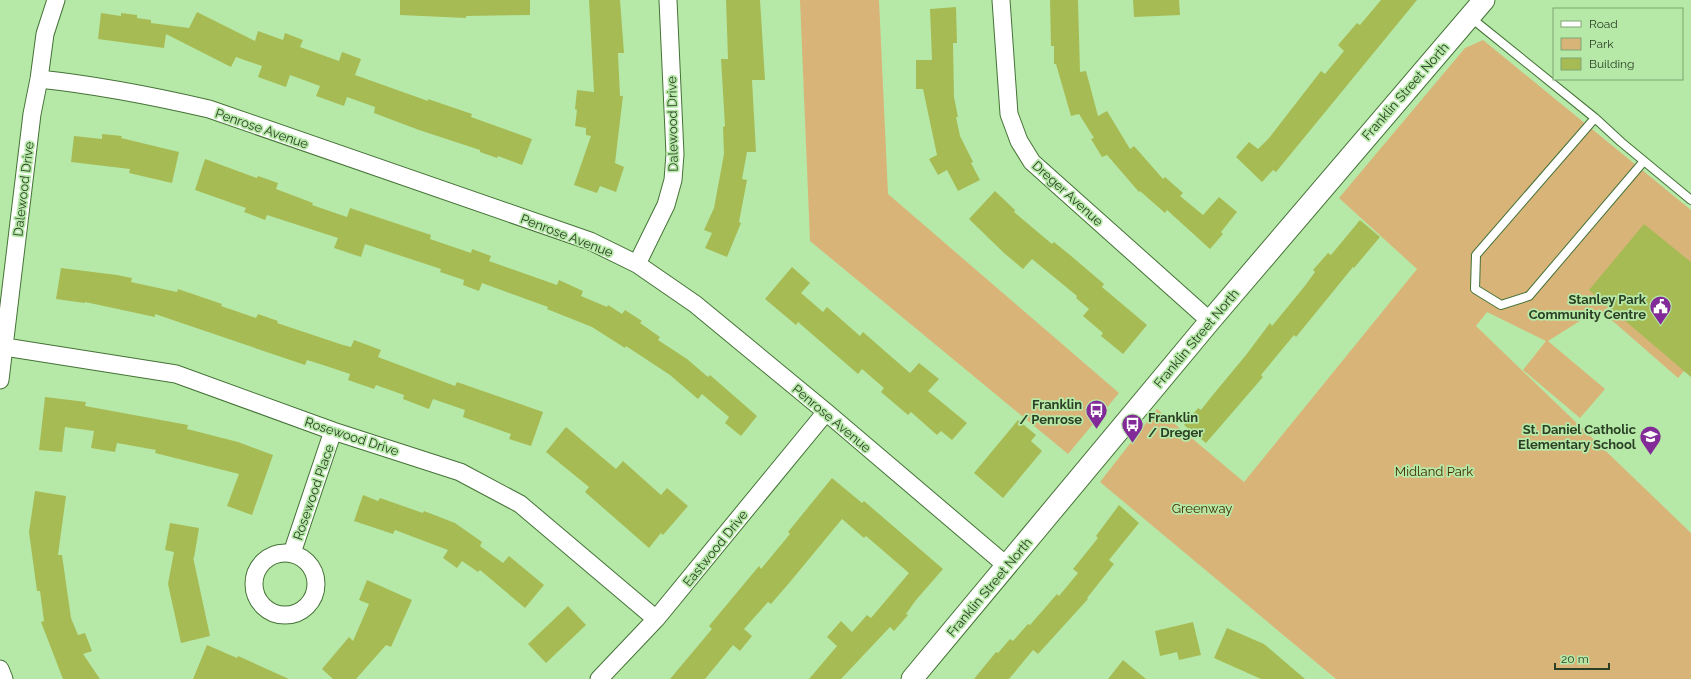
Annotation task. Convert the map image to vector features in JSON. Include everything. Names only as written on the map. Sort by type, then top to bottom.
[{"type":"street","name":"Dalewood Drive","points":[[0,380],[32,114],[39,79],[45,34],[56,0]]},
{"type":"street","name":"Dalewood Drive","points":[[637,264],[666,205],[673,180],[675,154],[668,0]]},
{"type":"street","name":"Dreger Avenue","points":[[1001,0],[1009,114],[1019,141],[1032,162],[1210,321]]},
{"type":"street","name":"Franklin Street North","points":[[912,679],[1210,321],[1484,0]]},
{"type":"street","name":"Penrose Avenue","points":[[39,79],[70,82],[148,95],[209,109],[590,241],[637,264],[695,304],[826,412],[1007,566]]},
{"type":"street","name":"Rosewood Drive","points":[[5,347],[176,374],[334,431],[460,472],[520,504],[656,618]]},
{"type":"street","name":"Eastwood Drive","points":[[599,679],[656,618],[826,412]]},
{"type":"street","name":"Rosewood Place","points":[[292,553],[334,431]]},
{"type":"street","points":[[0,669],[4,679]]},
{"type":"lane","points":[[1469,16],[1595,118],[1691,200]]},
{"type":"lane","points":[[1595,118],[1476,255],[1475,289],[1501,305],[1529,296],[1644,161]]},
{"type":"green space","points":[[800,0],[879,0],[888,194],[1119,393],[1068,454],[810,241]]},
{"type":"green space","points":[[1483,40],[1691,210],[1691,363],[1678,378],[1599,309],[1548,341],[1605,389],[1580,418],[1523,370],[1546,341],[1487,312],[1476,326],[1691,533],[1691,679],[1336,679],[1100,482],[1157,409],[1244,482],[1417,269],[1339,198],[1465,48]]},
{"type":"building","points":[[400,0],[530,0],[530,15],[466,16],[466,18],[400,15]]},
{"type":"building","points":[[589,0],[620,0],[624,53],[618,53],[620,96],[623,96],[615,163],[624,167],[616,192],[600,186],[597,193],[574,185],[591,136],[586,135],[586,128],[575,126],[577,90],[594,92]]},
{"type":"building","points":[[726,0],[760,0],[765,80],[752,80],[756,152],[747,152],[742,179],[747,180],[739,222],[741,223],[727,257],[705,248],[712,233],[704,230],[714,208],[724,154],[723,127],[725,126],[721,59],[728,59]]},
{"type":"building","points":[[1050,0],[1078,0],[1080,72],[1086,71],[1098,116],[1107,111],[1130,149],[1134,146],[1163,179],[1165,177],[1183,193],[1180,196],[1203,215],[1219,197],[1237,212],[1221,232],[1223,234],[1210,249],[1167,210],[1165,213],[1140,191],[1139,192],[1107,155],[1102,157],[1091,139],[1094,138],[1079,114],[1071,116],[1056,64],[1054,64],[1054,46],[1051,46]]},
{"type":"building","points":[[1133,0],[1179,0],[1180,15],[1134,17]]},
{"type":"building","points":[[1381,0],[1417,0],[1276,172],[1273,170],[1262,182],[1236,157],[1249,142],[1258,149],[1269,138],[1321,71],[1325,74],[1344,51],[1338,45],[1357,23],[1360,25]]},
{"type":"building","points":[[956,7],[957,43],[953,43],[954,97],[958,117],[956,117],[960,136],[980,180],[958,191],[947,170],[938,175],[929,159],[937,155],[923,89],[916,89],[916,60],[932,60],[930,9]]},
{"type":"building","points":[[197,12],[255,41],[258,31],[283,40],[285,33],[303,40],[300,47],[339,61],[342,52],[361,59],[355,75],[428,101],[428,99],[472,114],[471,117],[532,139],[522,165],[498,156],[497,158],[480,152],[480,150],[419,130],[374,113],[375,107],[347,97],[344,106],[316,96],[320,86],[290,75],[286,87],[258,77],[262,66],[236,57],[231,67],[166,34],[164,48],[98,39],[101,13],[121,16],[121,13],[137,15],[137,18],[151,20],[151,23],[189,28]]},
{"type":"building","points":[[102,134],[122,136],[121,138],[179,152],[172,183],[129,173],[130,169],[71,162],[74,136],[102,139]]},
{"type":"building","points":[[205,159],[257,178],[258,176],[278,183],[276,189],[313,203],[312,205],[347,217],[350,208],[431,235],[430,239],[471,253],[472,249],[491,256],[489,261],[557,285],[559,280],[583,291],[581,296],[607,307],[608,305],[622,314],[625,310],[642,321],[640,323],[660,337],[658,340],[687,359],[708,377],[710,375],[757,416],[741,436],[725,423],[729,417],[702,394],[698,399],[670,375],[626,346],[625,348],[592,327],[547,309],[548,307],[482,283],[479,291],[463,285],[464,280],[440,272],[441,269],[365,244],[361,257],[334,248],[338,238],[267,215],[265,220],[244,212],[246,208],[195,190]]},
{"type":"building","points":[[995,191],[1015,210],[1014,212],[1052,244],[1054,242],[1070,255],[1104,284],[1102,287],[1147,325],[1123,354],[1101,336],[1103,333],[1083,316],[1089,309],[1076,298],[1077,296],[1032,259],[1023,269],[969,219]]},
{"type":"building","points":[[1360,220],[1380,237],[1354,268],[1353,267],[1296,337],[1294,335],[1261,375],[1263,377],[1206,443],[1184,425],[1198,408],[1201,410],[1270,323],[1272,326],[1304,287],[1315,272],[1313,270],[1328,253],[1331,255]]},
{"type":"building","name":"Stanley Park Community Centre","points":[[1644,224],[1691,262],[1691,377],[1589,290]]},
{"type":"building","points":[[792,267],[810,283],[801,293],[823,312],[827,307],[860,336],[863,332],[910,373],[919,363],[939,379],[928,391],[967,423],[952,440],[941,431],[937,435],[911,412],[908,415],[881,392],[884,388],[862,369],[858,374],[798,322],[796,325],[765,299]]},
{"type":"building","points":[[61,268],[132,278],[131,282],[177,292],[178,289],[222,304],[221,306],[256,318],[258,314],[278,321],[277,323],[343,345],[351,347],[354,340],[381,350],[378,357],[455,386],[457,382],[543,412],[531,446],[509,439],[511,434],[463,417],[465,410],[433,399],[429,409],[403,399],[404,395],[376,385],[374,389],[348,380],[350,374],[307,360],[305,365],[155,314],[155,317],[85,302],[56,299]]},
{"type":"building","points":[[45,397],[86,402],[85,406],[188,425],[187,429],[238,442],[273,455],[252,515],[227,506],[239,474],[155,453],[156,450],[117,443],[115,452],[91,448],[94,431],[65,427],[62,452],[39,450]]},
{"type":"building","points":[[1018,420],[1036,435],[1031,441],[1042,451],[1003,498],[974,473]]},
{"type":"building","points":[[566,427],[616,469],[623,461],[661,495],[667,488],[688,506],[663,535],[661,533],[649,548],[585,492],[589,487],[546,452]]},
{"type":"building","points":[[832,478],[862,503],[864,501],[943,569],[916,600],[906,614],[908,615],[894,631],[890,627],[841,679],[809,679],[837,646],[827,637],[841,621],[852,632],[867,615],[871,618],[909,573],[866,536],[864,538],[842,519],[771,604],[768,602],[744,629],[752,636],[740,651],[733,645],[705,679],[670,679],[712,629],[709,626],[759,566],[761,569],[790,534],[788,532]]},
{"type":"building","points":[[35,491],[66,496],[58,555],[62,555],[71,618],[78,635],[85,633],[92,651],[83,654],[100,679],[63,679],[41,622],[44,621],[40,591],[37,591],[29,532]]},
{"type":"building","points":[[363,495],[378,501],[380,498],[423,513],[424,511],[455,523],[482,542],[480,546],[503,563],[509,556],[544,585],[525,608],[480,570],[478,572],[462,561],[457,568],[443,558],[448,550],[395,530],[393,534],[354,521]]},
{"type":"building","points":[[1119,505],[1139,523],[1109,560],[1114,564],[1087,598],[1088,599],[1038,654],[1033,650],[1009,679],[974,679],[996,652],[998,653],[1010,639],[1013,641],[1028,624],[1030,625],[1057,594],[1059,596],[1078,573],[1073,569],[1098,538],[1096,536]]},
{"type":"building","points":[[170,523],[199,528],[194,558],[193,557],[210,636],[181,643],[168,584],[174,552],[165,550]]},
{"type":"building","points":[[367,580],[412,600],[391,647],[386,645],[356,679],[333,679],[322,669],[349,637],[353,641],[369,604],[359,600]]},
{"type":"building","points":[[568,606],[586,625],[546,663],[528,644]]},
{"type":"building","points":[[1193,622],[1201,655],[1179,660],[1177,652],[1160,656],[1155,631]]},
{"type":"building","points":[[1227,628],[1264,644],[1305,679],[1261,679],[1214,658]]},
{"type":"building","points":[[207,645],[237,658],[238,656],[289,679],[193,679]]},
{"type":"building","points":[[1123,660],[1146,679],[1108,679]]},
{"type":"place","name":"Stanley Park Community Centre","points":[[1661,326]]},
{"type":"place","name":"Franklin / Penrose","points":[[1097,430]]},
{"type":"place","name":"Franklin / Dreger","points":[[1132,444]]},
{"type":"place","name":"St. Daniel Catholic Elementary School","points":[[1651,456]]},
{"type":"park label","name":"Midland Park","points":[[1434,471]]},
{"type":"park label","name":"Greenway","points":[[1202,508]]}]
